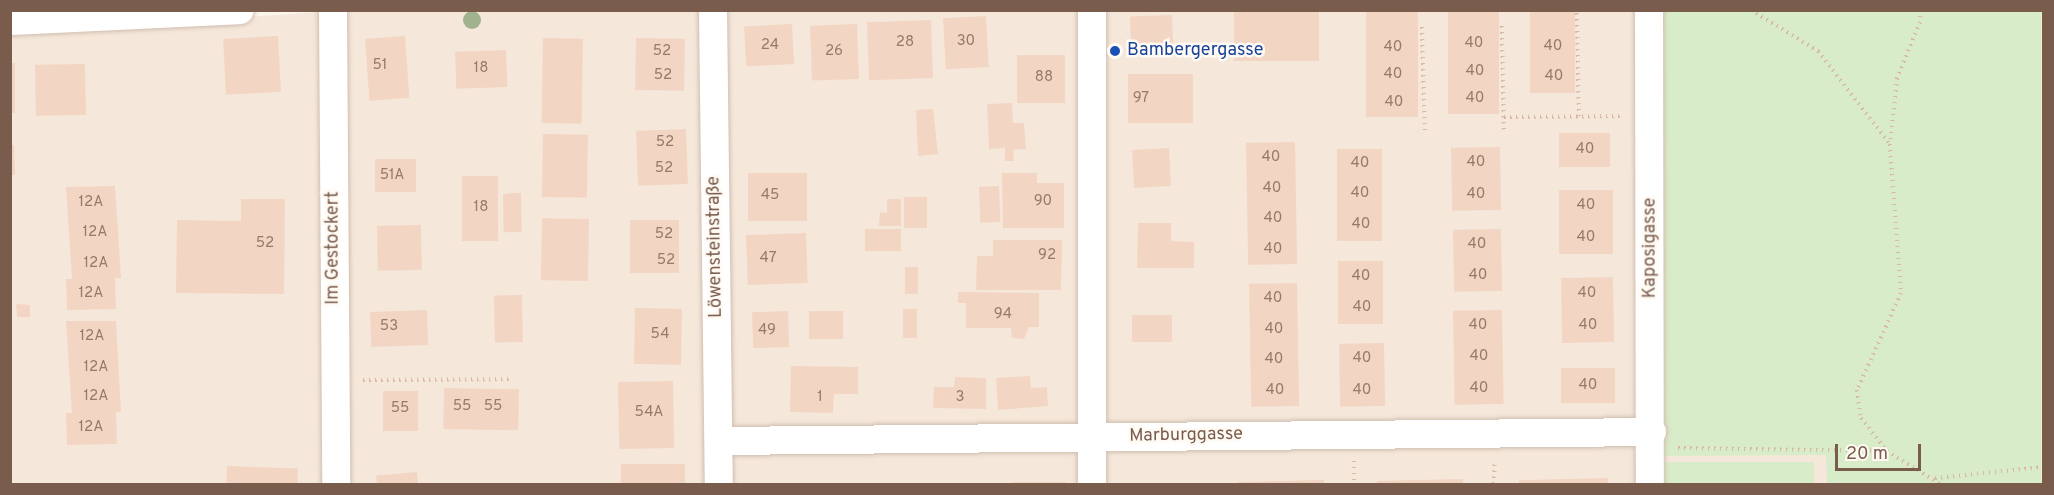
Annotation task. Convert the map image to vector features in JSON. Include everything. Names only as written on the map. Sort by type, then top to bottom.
[{"type":"street","points":[[10,21],[240,10]]},
{"type":"street","name":"Im Gestockert","points":[[333,10],[336,484]]},
{"type":"street","name":"Löwensteinstraße","points":[[713,10],[719,484]]},
{"type":"street","points":[[1092,10],[1092,484]]},
{"type":"street","name":"Kaposigasse","points":[[1649,10],[1660,440],[1650,484]]},
{"type":"street","name":"Marburggasse","points":[[719,441],[1092,437],[1660,440]]},
{"type":"path","points":[[1751,10],[1818,51],[1890,144]]},
{"type":"path","points":[[1920,10],[1920,22],[1897,78],[1890,144],[1901,293],[1857,390],[1861,418],[1887,451],[1934,478],[1940,484]]},
{"type":"path","points":[[1577,13],[1579,117]]},
{"type":"path","points":[[1502,26],[1504,133]]},
{"type":"path","points":[[1422,27],[1425,135]]},
{"type":"path","points":[[1504,117],[1650,116]]},
{"type":"path","points":[[335,380],[510,379]]},
{"type":"path","points":[[1660,440],[1887,451]]},
{"type":"path","points":[[1494,484],[1495,457]]},
{"type":"path","points":[[1354,460],[1354,484]]},
{"type":"path","points":[[1934,478],[2043,467]]},
{"type":"shaded area","points":[[344,10],[2043,11],[2043,484],[11,484],[11,34]]},
{"type":"green space","points":[[1664,11],[2041,11],[2041,484],[1827,484],[1826,455],[1664,456]]},
{"type":"green space","points":[[1653,462],[1814,462],[1814,484],[1653,484]]},
{"type":"building","points":[[1234,10],[1319,10],[1319,61],[1234,61]]},
{"type":"building","points":[[1366,10],[1418,10],[1418,117],[1366,117]]},
{"type":"building","points":[[1448,10],[1499,10],[1499,114],[1448,114]]},
{"type":"building","points":[[1530,10],[1575,10],[1575,93],[1530,93]]},
{"type":"building","points":[[1172,15],[1173,51],[1131,52],[1130,16]]},
{"type":"building","points":[[986,16],[989,67],[946,69],[943,18]]},
{"type":"building","points":[[931,20],[933,78],[869,80],[867,22]]},
{"type":"building","points":[[792,24],[794,64],[746,66],[744,27]]},
{"type":"building","points":[[857,24],[859,79],[812,81],[810,26]]},
{"type":"building","points":[[278,36],[281,92],[226,95],[223,39]]},
{"type":"building","points":[[405,36],[409,98],[369,101],[365,39]]},
{"type":"building","points":[[543,38],[583,39],[582,124],[542,123]]},
{"type":"building","points":[[636,38],[685,39],[684,91],[635,90]]},
{"type":"building","points":[[506,50],[507,87],[456,89],[455,52]]},
{"type":"building","points":[[1017,55],[1065,55],[1065,103],[1017,103]]},
{"type":"building","points":[[10,63],[15,63],[15,113],[10,113]]},
{"type":"building","points":[[85,64],[86,115],[36,116],[35,65]]},
{"type":"building","points":[[1128,74],[1193,74],[1193,123],[1128,123]]},
{"type":"building","points":[[1012,103],[1013,123],[1024,123],[1026,149],[1013,150],[1014,161],[1005,161],[1005,148],[989,149],[987,104]]},
{"type":"building","points":[[933,109],[938,154],[918,156],[916,110]]},
{"type":"building","points":[[686,129],[688,184],[638,186],[636,131]]},
{"type":"building","points":[[1559,133],[1610,133],[1610,167],[1559,167]]},
{"type":"building","points":[[543,134],[588,135],[587,198],[542,197]]},
{"type":"building","points":[[1295,142],[1297,264],[1248,265],[1246,143]]},
{"type":"building","points":[[10,145],[14,145],[15,175],[10,175]]},
{"type":"building","points":[[1500,147],[1501,210],[1452,211],[1451,148]]},
{"type":"building","points":[[1169,148],[1171,186],[1134,188],[1132,150]]},
{"type":"building","points":[[1337,149],[1382,149],[1382,241],[1337,241]]},
{"type":"building","points":[[375,159],[416,159],[416,192],[375,192]]},
{"type":"building","points":[[748,173],[807,173],[807,221],[748,221]]},
{"type":"building","points":[[1002,173],[1037,173],[1037,183],[1064,183],[1064,228],[1003,228]]},
{"type":"building","points":[[462,176],[498,176],[498,241],[462,241]]},
{"type":"building","points":[[115,186],[121,278],[115,278],[116,309],[67,310],[66,279],[72,279],[66,187]]},
{"type":"building","points":[[999,186],[1000,222],[980,223],[979,187]]},
{"type":"building","points":[[1559,190],[1613,190],[1613,254],[1559,254]]},
{"type":"building","points":[[503,193],[521,193],[522,232],[504,232]]},
{"type":"building","points":[[904,197],[927,197],[927,228],[904,228]]},
{"type":"building","points":[[241,199],[285,199],[284,294],[176,293],[177,220],[241,221]]},
{"type":"building","points":[[887,199],[901,199],[901,226],[879,226],[880,212],[887,213]]},
{"type":"building","points":[[542,218],[589,219],[588,281],[541,280]]},
{"type":"building","points":[[630,220],[679,220],[679,273],[630,273]]},
{"type":"building","points":[[1138,223],[1171,223],[1171,241],[1194,242],[1194,268],[1137,268]]},
{"type":"building","points":[[421,225],[422,270],[378,271],[377,226]]},
{"type":"building","points":[[865,229],[901,229],[901,251],[865,251]]},
{"type":"building","points":[[1501,229],[1502,291],[1454,292],[1453,230]]},
{"type":"building","points":[[806,233],[808,283],[748,285],[746,235]]},
{"type":"building","points":[[993,240],[1062,240],[1061,290],[976,290],[977,256],[993,256]]},
{"type":"building","points":[[1338,261],[1383,261],[1383,324],[1338,324]]},
{"type":"building","points":[[905,267],[918,267],[918,294],[905,294]]},
{"type":"building","points":[[1613,277],[1614,342],[1562,343],[1561,278]]},
{"type":"building","points":[[1297,283],[1299,406],[1251,407],[1249,284]]},
{"type":"building","points":[[958,292],[1039,293],[1039,327],[1029,327],[1024,339],[1012,338],[1011,328],[966,328],[966,303],[958,303]]},
{"type":"building","points":[[494,295],[522,295],[523,342],[495,342]]},
{"type":"building","points":[[16,304],[30,305],[30,317],[17,317]]},
{"type":"building","points":[[635,308],[682,309],[681,365],[634,364]]},
{"type":"building","points":[[903,309],[917,309],[917,338],[903,338]]},
{"type":"building","points":[[427,310],[428,345],[371,347],[370,312]]},
{"type":"building","points":[[1502,310],[1504,404],[1455,405],[1453,311]]},
{"type":"building","points":[[788,311],[789,347],[753,348],[752,312]]},
{"type":"building","points":[[809,311],[843,311],[843,339],[809,339]]},
{"type":"building","points":[[1132,315],[1172,315],[1172,342],[1132,342]]},
{"type":"building","points":[[66,321],[116,321],[121,412],[116,412],[117,444],[67,445],[66,413],[72,413]]},
{"type":"building","points":[[1384,343],[1385,406],[1340,407],[1339,344]]},
{"type":"building","points":[[791,366],[858,367],[858,394],[834,394],[833,413],[790,412]]},
{"type":"building","points":[[1561,368],[1615,368],[1615,403],[1561,403]]},
{"type":"building","points":[[1030,376],[1031,388],[1047,387],[1048,406],[998,410],[996,378]]},
{"type":"building","points":[[955,377],[986,378],[986,409],[933,408],[934,387],[954,387]]},
{"type":"building","points":[[673,381],[674,448],[619,449],[618,382]]},
{"type":"building","points":[[444,388],[519,389],[518,430],[443,429]]},
{"type":"building","points":[[383,391],[418,391],[418,431],[383,431]]},
{"type":"building","points":[[621,464],[685,464],[685,484],[621,484]]},
{"type":"building","points":[[227,466],[298,468],[297,484],[226,484]]},
{"type":"building","points":[[417,472],[418,484],[377,484],[376,476]]},
{"type":"building","points":[[1608,478],[1608,484],[1519,484],[1519,480]]},
{"type":"building","points":[[1463,479],[1463,484],[1377,484],[1377,481]]},
{"type":"building","points":[[1324,480],[1324,484],[1238,484],[1238,482]]},
{"type":"building","points":[[1013,482],[1066,482],[1066,484],[1013,484]]},
{"type":"place","name":"Bambergergasse","points":[[1115,51]]}]
